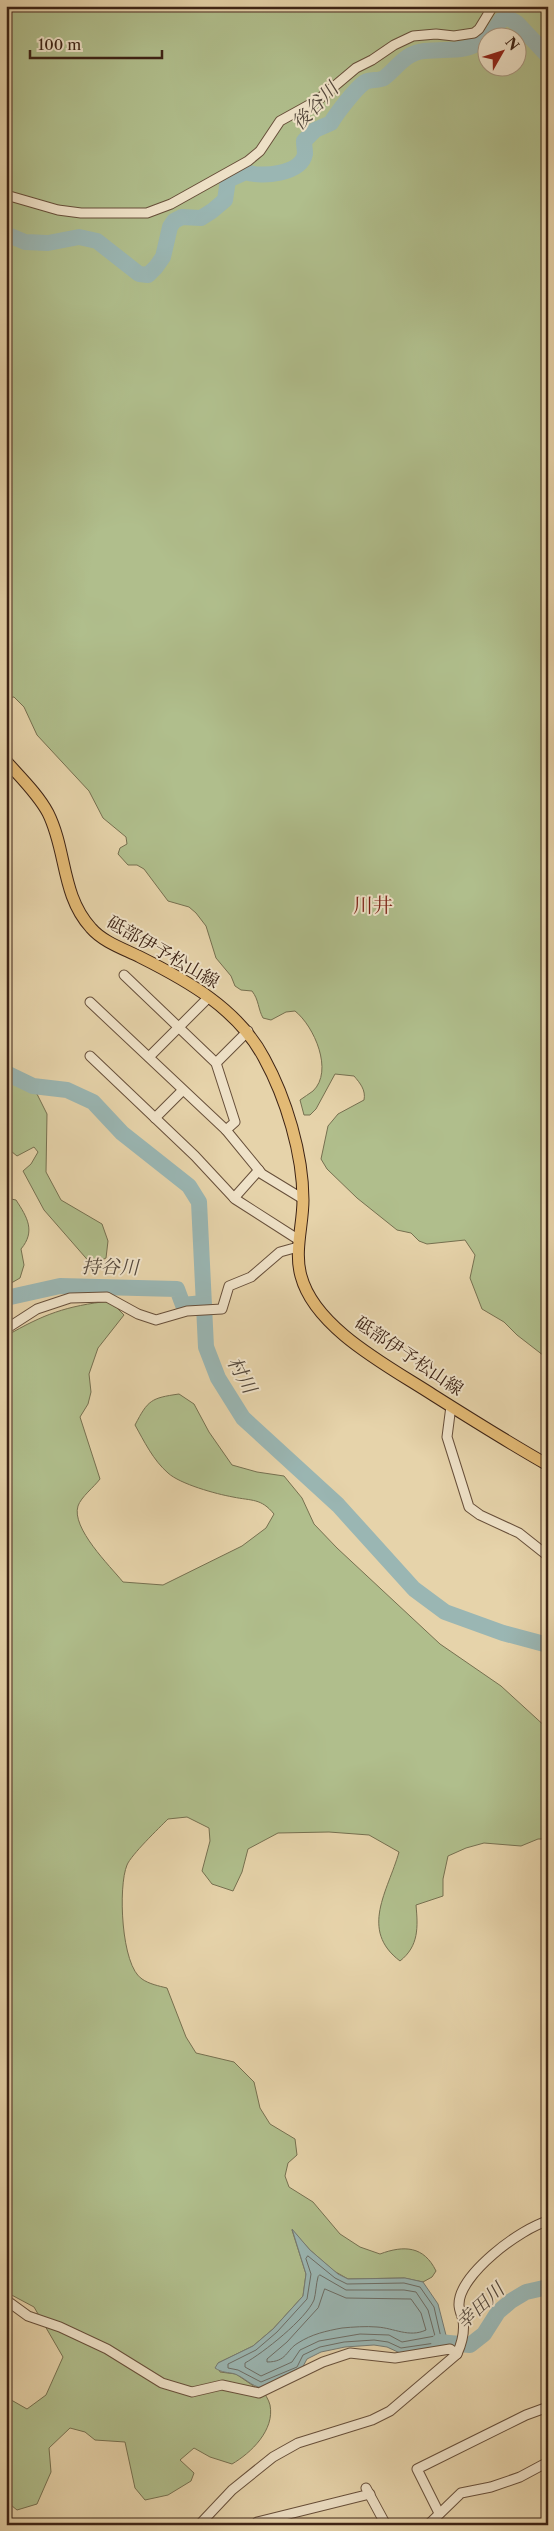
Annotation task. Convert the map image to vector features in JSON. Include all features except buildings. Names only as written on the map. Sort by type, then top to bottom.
[{"type":"main road","name":"砥部伊予松山線","points":[[6,761],[48,813],[58,842],[69,893],[75,908],[92,930],[183,979],[209,997],[248,1032],[264,1058],[293,1132],[303,1199],[299,1244],[300,1275],[311,1300],[335,1326],[365,1351],[548,1465]]},
{"type":"street","points":[[6,195],[58,210],[81,213],[117,214],[158,211],[248,161],[260,151],[280,121],[318,100],[356,68],[372,60],[394,44],[413,36],[436,34],[454,36],[474,33],[479,29],[492,6]]},
{"type":"street","points":[[124,975],[177,1028],[216,1063],[235,1122],[226,1130]]},
{"type":"street","points":[[149,1057],[209,997]]},
{"type":"street","points":[[90,1002],[182,1091],[226,1130],[258,1170],[303,1199]]},
{"type":"street","points":[[216,1063],[248,1032]]},
{"type":"street","points":[[90,1056],[195,1156],[234,1198],[299,1244]]},
{"type":"street","points":[[155,1118],[182,1091]]},
{"type":"street","points":[[234,1198],[258,1170]]},
{"type":"street","points":[[6,1329],[37,1309],[70,1298],[107,1297],[138,1314],[156,1320],[187,1311],[222,1309],[229,1286],[250,1277],[280,1252],[299,1244]]},
{"type":"street","points":[[451,1406],[447,1438],[469,1507],[480,1515],[519,1533],[548,1556]]},
{"type":"street","points":[[199,2525],[232,2490],[274,2458],[298,2443],[372,2420],[390,2412],[458,2354],[463,2342],[463,2322],[459,2306],[461,2290],[483,2265],[509,2242],[523,2232],[548,2220]]},
{"type":"street","points":[[6,2300],[28,2316],[60,2327],[107,2349],[162,2383],[192,2392],[222,2385],[259,2393],[324,2362],[350,2353],[395,2358],[450,2349],[458,2354]]},
{"type":"street","points":[[439,2513],[417,2469],[526,2415],[548,2407]]},
{"type":"street","points":[[428,2525],[461,2493],[491,2487],[520,2476],[548,2462]]},
{"type":"street","points":[[257,2522],[368,2491],[386,2525]]},
{"type":"green space","points":[[6,6],[548,6],[548,1359],[517,1335],[504,1322],[482,1309],[470,1278],[475,1255],[465,1240],[427,1244],[419,1241],[411,1233],[397,1230],[357,1198],[327,1169],[321,1159],[328,1126],[338,1114],[364,1100],[364,1093],[360,1084],[354,1076],[335,1074],[316,1109],[310,1115],[304,1115],[300,1100],[313,1091],[319,1082],[322,1072],[319,1049],[309,1027],[295,1011],[286,1012],[271,1020],[263,1018],[252,991],[241,990],[235,986],[231,976],[216,958],[206,926],[196,913],[189,907],[168,901],[144,869],[137,865],[128,865],[118,854],[120,848],[127,844],[126,837],[103,818],[89,791],[37,735],[24,707],[14,697],[6,698]]},
{"type":"green space","points":[[6,1077],[37,1094],[47,1114],[46,1172],[61,1200],[102,1224],[108,1241],[106,1258],[92,1265],[44,1210],[23,1171],[31,1164],[38,1152],[34,1147],[17,1156],[6,1147]]},
{"type":"green space","points":[[6,1198],[16,1200],[24,1212],[29,1230],[26,1242],[21,1249],[24,1265],[20,1278],[6,1286]]},
{"type":"green space","points":[[110,1301],[124,1315],[98,1348],[89,1374],[91,1392],[88,1404],[80,1417],[100,1479],[78,1506],[77,1515],[80,1525],[101,1557],[123,1582],[163,1585],[242,1546],[266,1528],[274,1514],[265,1505],[256,1501],[217,1494],[181,1481],[168,1473],[158,1462],[135,1425],[143,1410],[151,1402],[162,1397],[179,1394],[194,1404],[209,1432],[232,1465],[257,1472],[284,1476],[302,1498],[314,1524],[337,1548],[440,1644],[501,1686],[548,1729],[548,1839],[538,1839],[521,1846],[484,1843],[448,1856],[443,1879],[443,1896],[416,1905],[416,1936],[411,1949],[400,1961],[388,1949],[381,1936],[379,1923],[384,1895],[399,1852],[369,1835],[329,1832],[278,1833],[248,1849],[242,1872],[233,1891],[212,1884],[202,1871],[210,1841],[209,1828],[187,1817],[168,1819],[134,1855],[127,1865],[124,1875],[122,1907],[126,1943],[135,1971],[145,1981],[167,1988],[186,2037],[196,2053],[234,2062],[254,2082],[260,2108],[270,2124],[295,2139],[297,2155],[288,2163],[285,2176],[289,2187],[313,2202],[340,2234],[360,2247],[380,2254],[397,2249],[419,2252],[426,2257],[436,2271],[432,2277],[423,2282],[404,2278],[348,2279],[334,2271],[310,2250],[292,2230],[306,2274],[303,2296],[273,2329],[253,2346],[218,2363],[220,2372],[236,2374],[255,2387],[262,2388],[269,2401],[271,2414],[269,2423],[254,2447],[232,2464],[210,2457],[194,2448],[180,2460],[194,2473],[191,2481],[168,2495],[145,2500],[135,2488],[125,2442],[95,2440],[85,2432],[70,2428],[49,2448],[51,2472],[37,2504],[17,2510],[6,2501],[6,2397],[27,2409],[46,2395],[63,2357],[34,2307],[6,2292],[6,1336],[56,1312],[81,1305]]},
{"type":"water","points":[[292,2229],[310,2250],[338,2274],[348,2279],[405,2278],[423,2282],[438,2304],[448,2343],[443,2348],[400,2353],[387,2347],[374,2345],[345,2347],[321,2352],[307,2359],[301,2370],[262,2388],[235,2374],[223,2372],[215,2368],[218,2363],[253,2346],[273,2329],[303,2296],[306,2274]]},
{"type":"waterway","name":"後谷川","points":[[496,28],[501,20],[508,18],[522,28]]},
{"type":"waterway","name":"後谷川","points":[[526,33],[548,56]]},
{"type":"waterway","name":"後谷川","points":[[6,234],[25,242],[48,243],[79,237],[97,241],[139,274],[148,275],[163,257],[170,227],[174,221],[182,217],[201,218],[212,211],[225,200],[228,180],[246,172],[261,175],[280,173],[296,166],[302,161],[305,154],[304,141],[315,130],[331,123],[347,101],[365,82],[384,78],[406,58],[417,52],[456,50],[476,45]]},
{"type":"waterway","name":"村川","points":[[6,1073],[33,1086],[67,1090],[93,1102],[122,1133],[189,1186],[199,1202],[206,1347],[218,1378],[243,1418],[338,1505],[414,1589],[445,1612],[503,1633],[548,1645]]},
{"type":"waterway","name":"持谷川","points":[[6,1298],[60,1286],[177,1289],[183,1305],[203,1303]]},
{"type":"waterway","name":"幸田川","points":[[439,2342],[470,2345],[484,2334],[498,2312],[511,2301],[526,2292],[548,2287]]},
{"type":"district","name":"川井","points":[[373,905]]}]
